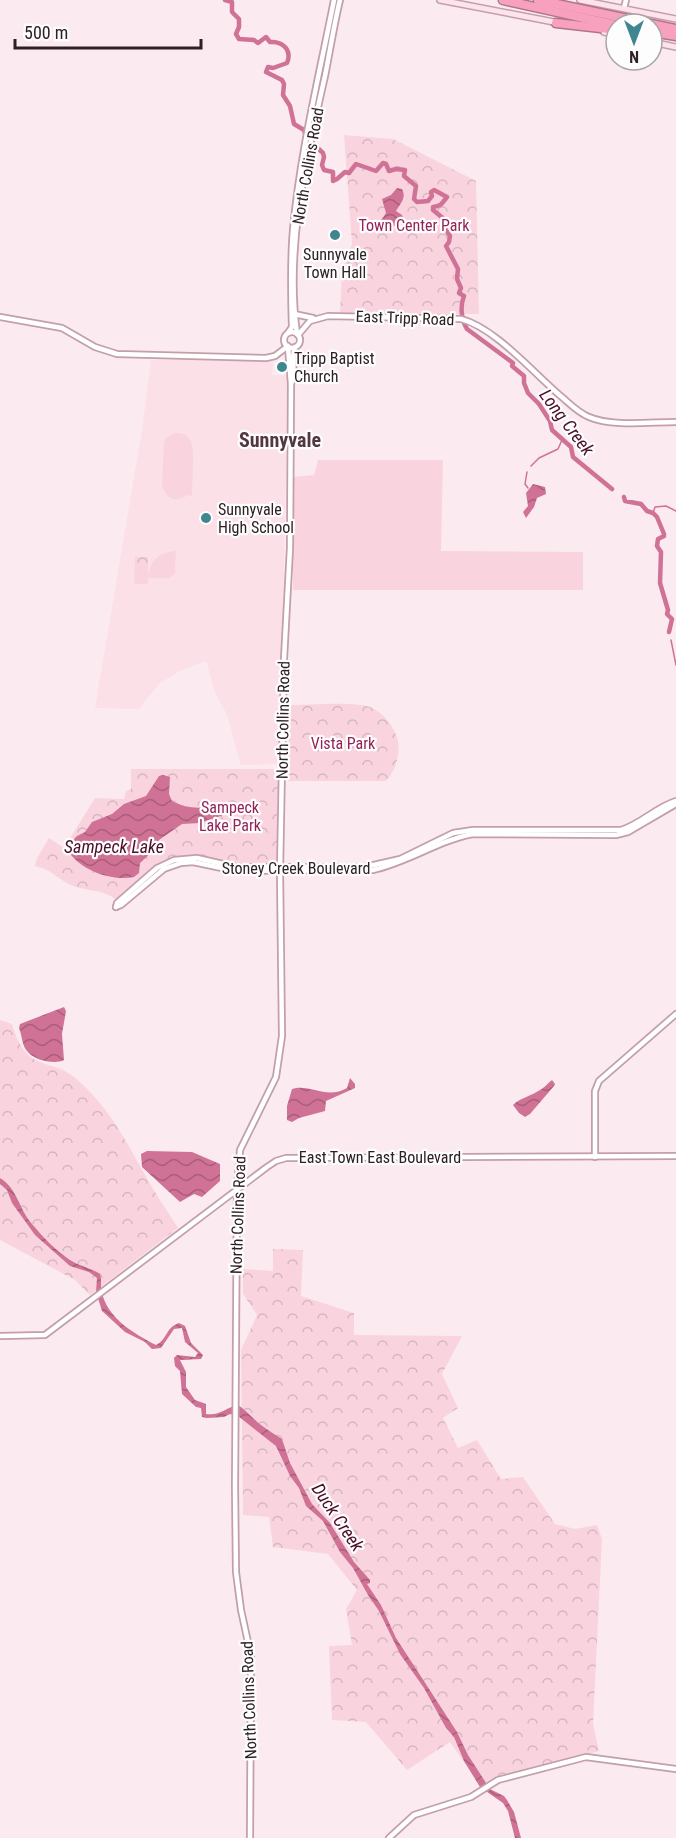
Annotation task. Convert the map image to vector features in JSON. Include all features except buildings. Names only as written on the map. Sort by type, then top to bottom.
[{"type":"highway","points":[[503,0],[604,22]]},
{"type":"highway","points":[[538,0],[676,29]]},
{"type":"highway","points":[[556,23],[604,28]]},
{"type":"main road","points":[[440,0],[604,33]]},
{"type":"main road","points":[[580,0],[676,18]]},
{"type":"street","name":"North Collins Road","points":[[288,333],[292,325],[292,265],[297,210],[322,79],[334,0]]},
{"type":"street","name":"North Collins Road","points":[[307,154],[309,124],[340,0]]},
{"type":"street","points":[[620,0],[621,8]]},
{"type":"street","points":[[621,8],[626,0]]},
{"type":"street","name":"North Collins Road","points":[[292,289],[298,336]]},
{"type":"street","name":"East Tripp Road","points":[[294,314],[316,319],[328,316],[469,321],[495,338],[553,391],[588,417],[613,422],[676,422]]},
{"type":"street","points":[[0,317],[62,328],[95,346],[117,354],[266,358],[275,356],[290,359]]},
{"type":"street","points":[[275,356],[288,346],[295,347],[298,336],[308,323],[316,319]]},
{"type":"street","points":[[266,358],[277,351],[288,333],[298,336]]},
{"type":"street","name":"North Collins Road","points":[[250,1838],[251,1656],[237,1581],[235,1402],[237,1177],[240,1150],[276,1077],[282,1036],[280,869],[284,659],[289,585],[291,384],[290,359],[284,338]]},
{"type":"street","name":"North Collins Road","points":[[291,384],[294,377],[295,347]]},
{"type":"street","name":"Stoney Creek Boulevard","points":[[280,869],[226,866],[186,858],[174,860],[157,868],[117,903],[116,907],[164,869],[181,863],[201,864],[229,870],[373,870],[395,865],[453,838],[473,834],[616,835],[628,832],[676,802]]},
{"type":"street","points":[[595,1157],[595,1091],[599,1081],[619,1061],[676,1014]]},
{"type":"street","name":"East Town East Boulevard","points":[[0,1336],[45,1335],[249,1180],[276,1161],[285,1158],[676,1155]]},
{"type":"street","points":[[237,1177],[242,1181],[249,1180]]},
{"type":"street","points":[[389,1838],[414,1815],[480,1793],[490,1785],[510,1776],[586,1757],[676,1769]]},
{"type":"shaded area","points":[[151,360],[273,360],[272,375],[288,375],[280,764],[241,765],[227,715],[215,692],[206,661],[182,670],[160,683],[139,709],[95,708],[142,430]]},
{"type":"green space","name":"Town Center Park","points":[[344,135],[393,139],[476,181],[479,314],[340,314],[342,273],[352,244]]},
{"type":"green space","points":[[175,433],[185,434],[190,439],[193,460],[192,496],[188,495],[180,499],[169,497],[162,486],[164,442],[166,438]]},
{"type":"green space","points":[[318,460],[443,460],[441,551],[583,552],[583,590],[293,590],[293,477],[314,475]]},
{"type":"green space","points":[[176,551],[175,573],[170,578],[148,578],[150,567],[156,558]]},
{"type":"green space","points":[[135,557],[148,557],[148,584],[134,584]]},
{"type":"green space","name":"Vista Park","points":[[354,704],[370,707],[380,713],[392,726],[398,742],[394,768],[386,781],[288,781],[290,705]]},
{"type":"green space","name":"Sampeck Lake Park","points":[[131,769],[278,769],[277,866],[236,866],[193,858],[178,858],[170,860],[118,901],[105,894],[69,884],[35,866],[49,838],[64,848],[95,798],[124,799],[126,791],[131,789]]},
{"type":"green space","points":[[0,1020],[12,1024],[25,1052],[41,1062],[70,1074],[109,1114],[178,1228],[90,1295],[75,1280],[0,1240]]},
{"type":"green space","points":[[273,1249],[303,1250],[301,1296],[354,1313],[354,1335],[462,1336],[442,1374],[458,1408],[443,1418],[458,1448],[477,1440],[501,1479],[523,1477],[555,1524],[575,1529],[597,1525],[602,1539],[593,1724],[599,1751],[479,1784],[450,1742],[407,1770],[366,1722],[332,1720],[329,1646],[352,1645],[346,1609],[357,1590],[328,1554],[273,1547],[269,1517],[243,1515],[241,1350],[257,1315],[243,1294],[243,1269],[273,1271]]},
{"type":"water","points":[[397,188],[402,189],[404,195],[396,211],[402,215],[404,220],[399,225],[388,227],[380,222],[386,213],[382,199],[391,195]]},
{"type":"water","points":[[533,484],[545,487],[546,494],[537,498],[526,518],[523,512],[528,506],[526,493]]},
{"type":"water","name":"Sampeck Lake","points":[[159,776],[170,777],[169,794],[172,801],[199,808],[227,803],[229,813],[200,823],[182,824],[159,840],[152,852],[140,863],[139,873],[134,877],[105,876],[86,867],[71,855],[66,847],[77,836],[85,832],[92,822],[112,814],[124,804],[146,796]]},
{"type":"water","points":[[64,1007],[66,1011],[62,1034],[64,1060],[50,1062],[34,1057],[25,1049],[20,1024]]},
{"type":"water","points":[[350,1078],[355,1088],[326,1101],[325,1111],[292,1122],[287,1120],[287,1106],[292,1089],[340,1091],[347,1088]]},
{"type":"water","points":[[552,1080],[554,1086],[530,1114],[525,1117],[519,1113],[513,1105],[542,1089]]},
{"type":"water","points":[[147,1151],[192,1152],[220,1164],[220,1181],[202,1197],[194,1194],[180,1202],[142,1167],[141,1154]]},
{"type":"water","points":[[0,1178],[10,1187],[36,1229],[50,1243],[70,1260],[100,1274],[101,1290],[105,1302],[123,1325],[156,1345],[163,1340],[174,1325],[179,1323],[185,1326],[191,1343],[203,1355],[201,1359],[180,1360],[186,1372],[186,1387],[195,1400],[206,1404],[206,1414],[219,1413],[238,1405],[282,1439],[290,1463],[312,1504],[330,1523],[354,1562],[370,1580],[367,1584],[381,1605],[396,1638],[457,1732],[468,1755],[490,1789],[507,1800],[514,1812],[521,1838],[515,1838],[508,1811],[503,1803],[480,1787],[464,1761],[454,1737],[400,1654],[379,1611],[353,1568],[340,1552],[323,1521],[306,1506],[276,1446],[238,1416],[230,1414],[224,1417],[202,1417],[201,1408],[196,1407],[182,1394],[180,1371],[175,1366],[174,1358],[177,1355],[195,1357],[198,1353],[185,1342],[182,1328],[174,1329],[161,1348],[152,1349],[145,1342],[125,1332],[102,1311],[96,1292],[97,1278],[89,1272],[70,1266],[35,1235],[12,1203],[7,1190],[0,1184]]},
{"type":"waterway","name":"Long Creek","points":[[225,0],[232,2],[232,12],[239,19],[236,34],[239,39],[254,40],[258,43],[266,37],[270,42],[283,45],[288,51],[287,63],[273,68],[268,67],[266,72],[282,80],[283,95],[290,106],[294,124],[304,130],[306,137],[323,153],[322,165],[324,170],[333,172],[333,181],[345,172],[349,173],[356,164],[376,171],[383,163],[389,171],[405,170],[404,176],[416,186],[414,199],[417,202],[428,201],[434,190],[447,197],[440,205],[433,207],[433,210],[444,219],[445,228],[450,236],[446,246],[458,269],[457,279],[461,288],[459,293],[464,296],[462,317],[467,329],[513,363],[512,366],[524,376],[528,393],[539,404],[550,421],[552,430],[571,447],[573,457],[612,489]]},
{"type":"waterway","points":[[531,466],[539,458],[558,449],[562,440]]},
{"type":"waterway","points":[[527,472],[525,484],[528,488]]},
{"type":"waterway","name":"Long Creek","points":[[624,497],[625,501],[641,504],[647,511],[653,513],[664,534],[658,539],[657,546],[661,552],[660,583],[668,610],[667,614],[672,619],[669,632]]},
{"type":"waterway","points":[[653,513],[655,507],[666,506],[676,511]]},
{"type":"waterway","name":"Long Creek","points":[[671,640],[676,665]]},
{"type":"place","name":"Sunnyvale Town Hall","points":[[335,235]]},
{"type":"place","name":"Tripp Baptist Church","points":[[282,367]]},
{"type":"place","name":"Sunnyvale High School","points":[[206,518]]},
{"type":"district","name":"Sunnyvale","points":[[280,440]]},
{"type":"water label","name":"Duck Creek","points":[[338,1517]]}]
